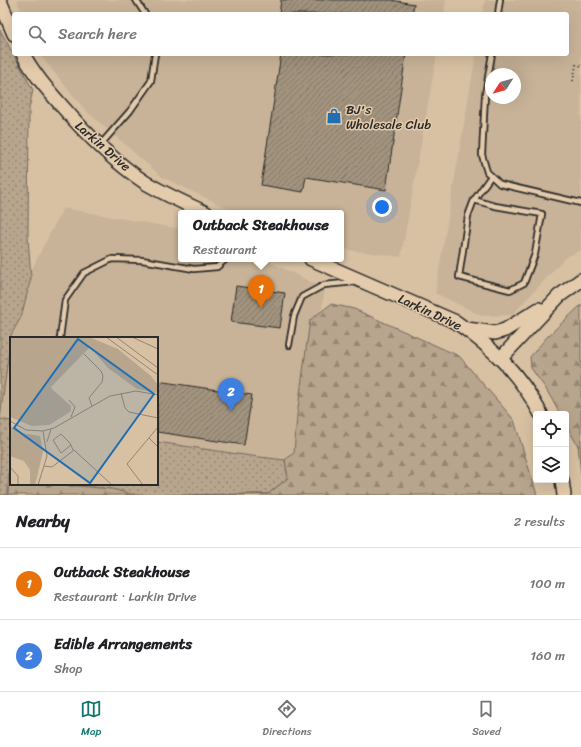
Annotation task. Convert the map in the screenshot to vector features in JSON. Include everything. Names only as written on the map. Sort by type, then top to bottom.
[{"type":"street","points":[[10,0],[12,12]]},
{"type":"street","points":[[0,1],[12,29]]},
{"type":"street","name":"Larkin Drive","points":[[24,56],[46,88],[78,125],[110,155],[146,182],[199,210]]},
{"type":"street","name":"Larkin Drive","points":[[318,262],[456,322],[478,338],[501,358],[522,383],[539,411]]},
{"type":"street","points":[[465,329],[494,332],[505,330],[530,316],[581,280]]},
{"type":"street","points":[[501,358],[559,296]]},
{"type":"street","points":[[562,483],[564,495]]},
{"type":"lane","points":[[136,0],[144,12]]},
{"type":"lane","points":[[498,12],[500,0]]},
{"type":"lane","points":[[100,146],[130,111],[151,81],[155,56]]},
{"type":"lane","points":[[492,56],[485,95],[482,155],[487,172],[500,184],[581,203]]},
{"type":"lane","points":[[474,200],[496,206],[542,214],[535,254],[524,282],[510,290],[459,277],[468,216],[474,200],[491,176]]},
{"type":"lane","points":[[60,337],[65,300],[84,273],[112,259],[142,260],[194,269],[217,267],[223,262]]},
{"type":"lane","points":[[289,345],[294,316],[302,297],[324,285],[363,282]]},
{"type":"path","points":[[573,81],[576,65],[581,66]]},
{"type":"shaded area","points":[[17,0],[446,0],[444,12],[21,12]]},
{"type":"shaded area","points":[[485,0],[581,0],[581,250],[566,257],[512,315],[482,316],[435,293],[476,56],[569,56],[569,12],[482,12]]},
{"type":"shaded area","points":[[41,56],[437,56],[401,257],[344,249],[344,210],[231,210],[162,177],[85,110]]},
{"type":"shaded area","points":[[63,208],[178,228],[178,262],[270,262],[325,289],[297,467],[158,449],[158,337],[10,337],[10,430],[0,428],[0,349],[2,327]]},
{"type":"green space","points":[[0,30],[12,52],[12,56],[14,56],[33,90],[29,108],[28,237],[31,278],[21,317],[10,337],[0,419]]},
{"type":"green space","points":[[331,304],[354,309],[459,356],[514,420],[537,495],[194,495],[268,494],[288,478],[285,460],[294,453],[297,416],[310,320]]},
{"type":"green space","points":[[581,305],[581,474],[578,446],[569,430],[569,411],[558,411],[546,389],[531,368],[530,357],[547,337]]},
{"type":"green space","points":[[0,419],[10,421],[10,470],[8,495],[0,495]]},
{"type":"green space","points":[[158,442],[285,460],[288,478],[268,494],[134,495],[112,489],[66,485],[158,485]]},
{"type":"green space","points":[[10,469],[10,485],[66,485],[112,489],[134,495],[8,495]]},
{"type":"building","points":[[281,0],[391,0],[414,4],[412,12],[279,12]]},
{"type":"building","name":"BJ's Wholesale Club","points":[[281,56],[406,56],[386,190],[306,177],[303,192],[261,185]]},
{"type":"building","points":[[236,286],[285,293],[280,328],[231,322]]},
{"type":"building","points":[[158,381],[252,395],[244,445],[158,432]]},
{"type":"place","name":"BJ's Wholesale Club","points":[[334,116]]},
{"type":"place","name":"Outback Steakhouse","points":[[261,308]]},
{"type":"place","name":"Edible Arrangements","points":[[231,411]]}]
